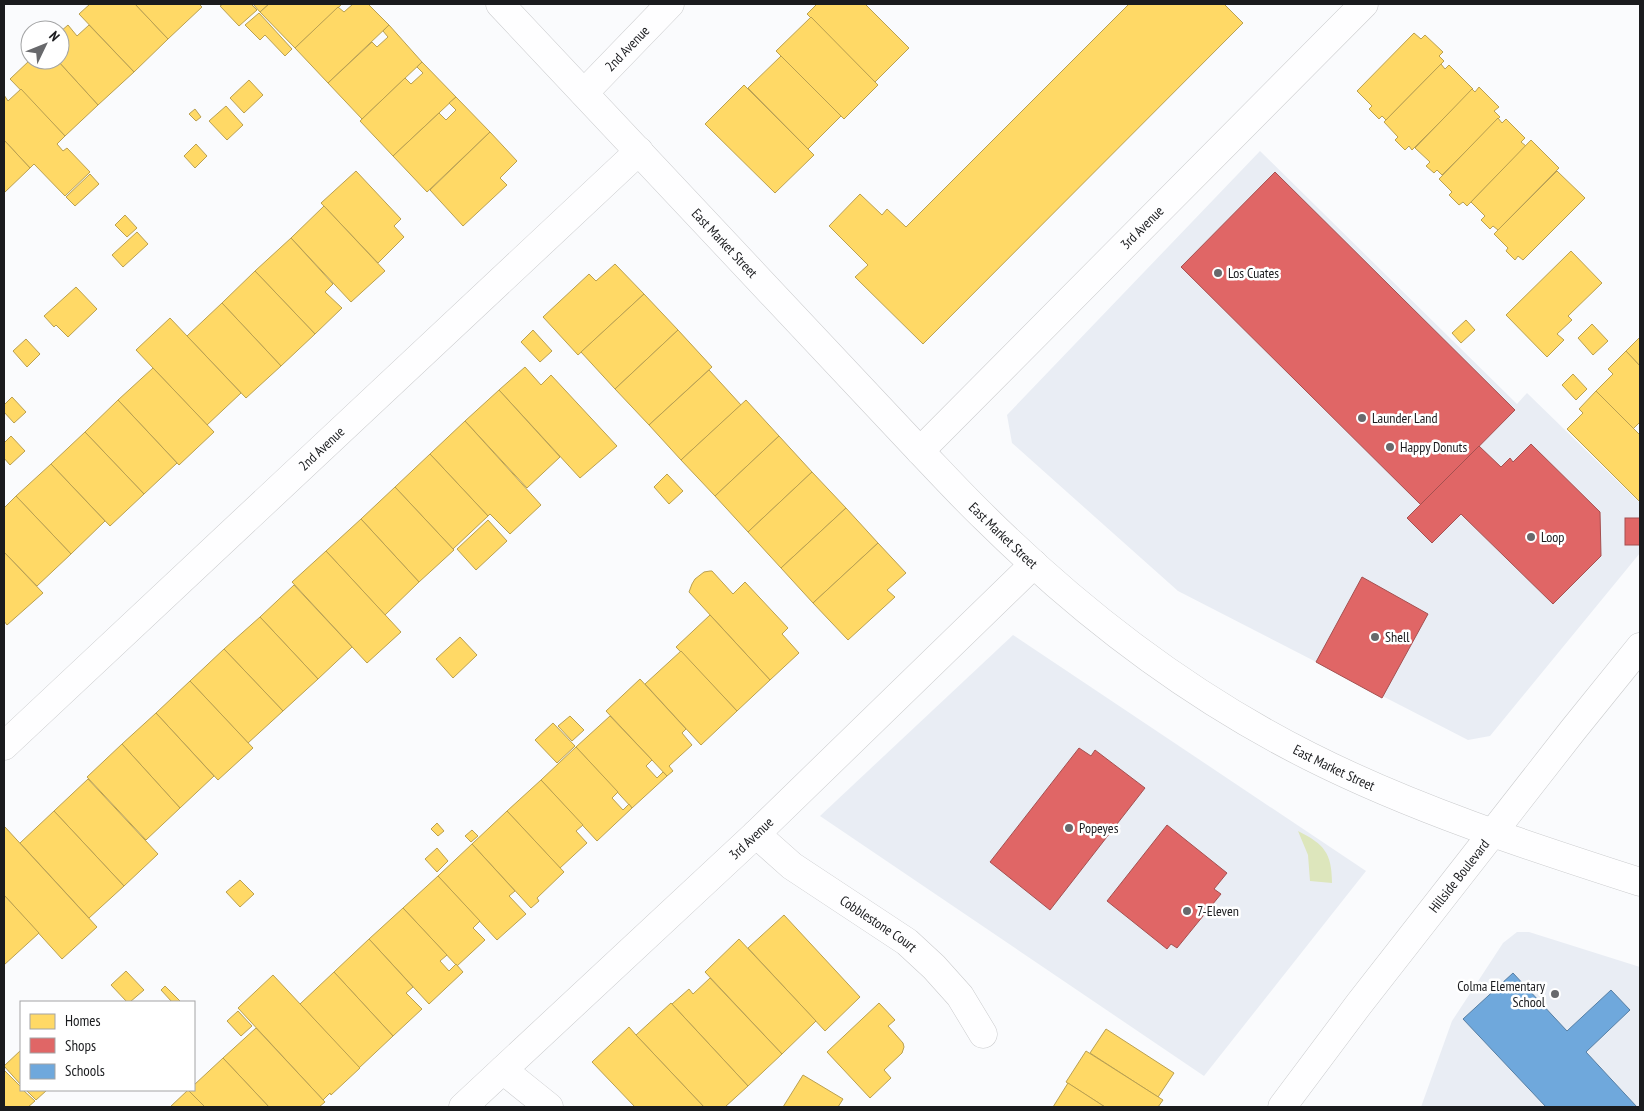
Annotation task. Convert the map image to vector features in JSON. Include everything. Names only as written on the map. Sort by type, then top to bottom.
[{"type":"street","name":"East Market Street","points":[[500,4],[986,519],[1034,564],[1138,650],[1220,706],[1308,755],[1362,781],[1493,833],[1640,882]]},
{"type":"street","name":"2nd Avenue","points":[[584,93],[670,4]]},
{"type":"street","name":"3rd Avenue","points":[[920,451],[1364,4]]},
{"type":"street","name":"2nd Avenue","points":[[4,746],[639,151]]},
{"type":"street","name":"3rd Avenue","points":[[463,1107],[756,834],[1034,564]]},
{"type":"street","name":"Hillside Boulevard","points":[[1282,1107],[1359,1004],[1640,647]]},
{"type":"street","name":"Cobblestone Court","points":[[756,834],[792,866],[907,942],[934,967],[960,996],[983,1034]]},
{"type":"street","points":[[503,1070],[549,1107]]},
{"type":"shaded area","points":[[1260,151],[1517,404],[1527,393],[1640,503],[1640,553],[1490,736],[1468,740],[1178,591],[1012,443],[1007,415]]},
{"type":"shaded area","points":[[1013,635],[1366,871],[1204,1076],[820,816]]},
{"type":"shaded area","name":"Colma Elementary School","points":[[1517,932],[1529,932],[1640,967],[1640,1107],[1421,1107],[1452,1021],[1503,943]]},
{"type":"green space","points":[[1298,831],[1314,840],[1325,851],[1332,873],[1332,883],[1310,881],[1308,855]]},
{"type":"building: Homes","points":[[90,4],[135,4],[168,39],[134,72],[79,14]]},
{"type":"building: Homes","points":[[135,4],[199,4],[202,7],[168,39]]},
{"type":"building: Homes","points":[[223,4],[251,4],[257,10],[239,26],[220,6]]},
{"type":"building: Homes","points":[[253,4],[269,4],[260,12]]},
{"type":"building: Homes","points":[[269,4],[342,4],[295,48],[260,12]]},
{"type":"building: Homes","points":[[353,4],[368,4],[389,25],[328,83],[295,48],[338,7],[344,12]]},
{"type":"building: Homes","points":[[817,4],[865,4],[909,48],[875,82],[807,14]]},
{"type":"building: Homes","points":[[1129,4],[1224,4],[1243,23],[923,344],[855,277],[868,265],[829,226],[860,194],[882,215],[887,209],[906,227]]},
{"type":"building: Homes","points":[[259,13],[292,49],[285,56],[265,35],[260,40],[245,25]]},
{"type":"building: Homes","points":[[811,17],[878,85],[844,119],[776,51]]},
{"type":"building: Homes","points":[[89,25],[134,72],[98,105],[66,70],[70,70],[70,27],[77,36]]},
{"type":"building: Homes","points":[[389,25],[422,62],[362,119],[328,83],[372,42],[377,47],[388,37],[383,31]]},
{"type":"building: Homes","points":[[1414,33],[1421,39],[1425,35],[1443,52],[1439,56],[1444,61],[1386,120],[1382,116],[1379,119],[1369,109],[1372,106],[1357,91]]},
{"type":"building: Homes","points":[[781,56],[841,116],[808,149],[748,88]]},
{"type":"building: Homes","points":[[422,62],[456,97],[393,156],[360,121],[405,78],[411,84],[423,73],[417,67]]},
{"type":"building: Homes","points":[[1441,64],[1445,69],[1449,65],[1473,89],[1412,150],[1409,146],[1405,150],[1395,140],[1398,137],[1384,122]]},
{"type":"building: Homes","points":[[20,70],[66,70],[98,105],[65,136],[10,79]]},
{"type":"building: Homes","points":[[249,80],[263,95],[244,113],[230,98]]},
{"type":"building: Homes","points":[[744,85],[814,155],[775,193],[705,124]]},
{"type":"building: Homes","points":[[1479,87],[1499,107],[1494,111],[1500,117],[1442,175],[1437,170],[1434,173],[1426,166],[1430,162],[1415,148],[1472,89],[1475,92]]},
{"type":"building: Homes","points":[[21,89],[65,136],[57,144],[63,151],[67,148],[90,172],[65,196],[34,164],[30,168],[4,140],[4,95],[8,101]]},
{"type":"building: Homes","points":[[456,97],[490,132],[427,192],[393,156],[439,113],[446,120],[456,110],[449,103]]},
{"type":"building: Homes","points":[[226,106],[243,125],[227,140],[209,121]]},
{"type":"building: Homes","points":[[195,109],[201,117],[196,121],[189,114]]},
{"type":"building: Homes","points":[[1498,118],[1502,123],[1506,119],[1525,138],[1521,142],[1526,146],[1467,206],[1463,202],[1459,205],[1449,195],[1452,192],[1439,179]]},
{"type":"building: Homes","points":[[490,132],[517,161],[500,178],[507,185],[463,226],[430,190]]},
{"type":"building: Homes","points":[[4,140],[30,168],[4,193]]},
{"type":"building: Homes","points":[[1531,140],[1559,168],[1498,230],[1493,226],[1490,229],[1481,220],[1485,216],[1471,202]]},
{"type":"building: Homes","points":[[196,144],[207,156],[195,168],[184,156]]},
{"type":"building: Homes","points":[[356,171],[401,219],[394,226],[404,237],[378,263],[321,203]]},
{"type":"building: Homes","points":[[1557,171],[1585,198],[1523,260],[1518,256],[1515,260],[1506,251],[1508,248],[1494,234]]},
{"type":"building: Homes","points":[[90,174],[99,184],[75,206],[66,197]]},
{"type":"building: Homes","points":[[324,206],[385,271],[351,302],[291,238]]},
{"type":"building: Homes","points":[[125,215],[137,228],[127,237],[115,225]]},
{"type":"building: Homes","points":[[137,232],[148,244],[123,267],[112,255]]},
{"type":"building: Homes","points":[[291,238],[333,284],[325,292],[342,308],[315,334],[255,271]]},
{"type":"building: Homes","points":[[1571,251],[1602,283],[1568,316],[1572,320],[1557,334],[1564,340],[1547,357],[1506,315]]},
{"type":"building: Homes","points":[[615,264],[644,294],[578,355],[543,317],[589,274],[596,281]]},
{"type":"building: Homes","points":[[255,271],[315,334],[281,366],[222,303]]},
{"type":"building: Homes","points":[[76,287],[97,309],[68,337],[56,325],[54,327],[44,316]]},
{"type":"building: Homes","points":[[644,294],[678,330],[615,389],[581,352]]},
{"type":"building: Homes","points":[[222,303],[281,366],[246,398],[187,336]]},
{"type":"building: Homes","points":[[170,318],[241,393],[207,425],[136,350]]},
{"type":"building: Homes","points":[[1466,320],[1475,330],[1461,343],[1452,333]]},
{"type":"building: Homes","points":[[1592,324],[1608,341],[1593,355],[1578,338]]},
{"type":"building: Homes","points":[[533,330],[552,351],[540,362],[521,342]]},
{"type":"building: Homes","points":[[678,330],[712,367],[649,425],[615,389]]},
{"type":"building: Homes","points":[[1640,337],[1640,366],[1626,351]]},
{"type":"building: Homes","points":[[26,339],[40,354],[27,367],[13,351]]},
{"type":"building: Homes","points":[[1626,351],[1640,366],[1640,422],[1633,429],[1596,391],[1613,374],[1608,369]]},
{"type":"building: Homes","points":[[525,367],[541,385],[551,375],[617,446],[580,478],[499,390]]},
{"type":"building: Homes","points":[[153,368],[214,432],[179,465],[118,400]]},
{"type":"building: Homes","points":[[709,370],[741,405],[681,460],[649,425]]},
{"type":"building: Homes","points":[[1573,374],[1587,389],[1576,400],[1562,385]]},
{"type":"building: Homes","points":[[499,390],[560,457],[527,488],[465,421]]},
{"type":"building: Homes","points":[[1596,391],[1640,435],[1640,502],[1567,429],[1583,413],[1579,409]]},
{"type":"building: Homes","points":[[12,397],[26,412],[14,423],[4,412],[4,405]]},
{"type":"building: Homes","points":[[118,400],[177,463],[144,494],[85,432]]},
{"type":"building: Homes","points":[[746,400],[779,436],[715,496],[681,460]]},
{"type":"building: Homes","points":[[465,421],[541,505],[510,534],[490,514],[488,516],[430,454]]},
{"type":"building: Homes","points":[[85,432],[144,494],[110,526],[51,464]]},
{"type":"building: Homes","points":[[11,436],[25,451],[10,465],[4,458],[4,443]]},
{"type":"building: Homes","points":[[779,436],[812,472],[748,532],[715,496]]},
{"type":"building: Homes","points":[[430,454],[488,516],[453,549],[395,487]]},
{"type":"building: Homes","points":[[51,464],[105,521],[71,554],[16,496]]},
{"type":"building: Homes","points":[[812,472],[846,508],[781,568],[748,532]]},
{"type":"building: Homes","points":[[667,474],[683,491],[669,504],[654,487]]},
{"type":"building: Homes","points":[[395,487],[454,550],[419,582],[361,519]]},
{"type":"building: Homes","points":[[16,496],[71,554],[37,586],[4,552],[4,508]]},
{"type":"building: Homes","points":[[846,508],[878,543],[813,603],[781,568]]},
{"type":"building: Homes","points":[[361,519],[419,582],[385,615],[326,551]]},
{"type":"building: Homes","points":[[488,520],[507,541],[476,570],[457,549]]},
{"type":"building: Homes","points":[[878,543],[906,573],[887,590],[895,597],[848,640],[813,603]]},
{"type":"building: Homes","points":[[326,551],[401,632],[367,663],[292,582]]},
{"type":"building: Homes","points":[[4,552],[43,593],[7,625],[4,621]]},
{"type":"building: Homes","points":[[712,571],[733,594],[745,582],[788,628],[782,634],[799,653],[770,680],[689,592],[695,579],[704,572]]},
{"type":"building: Homes","points":[[294,585],[352,647],[318,679],[260,617]]},
{"type":"building: Homes","points":[[710,615],[770,680],[737,711],[676,647]]},
{"type":"building: Homes","points":[[260,617],[318,679],[283,711],[224,649]]},
{"type":"building: Homes","points":[[460,637],[477,655],[453,678],[436,659]]},
{"type":"building: Homes","points":[[224,649],[283,711],[248,743],[190,681]]},
{"type":"building: Homes","points":[[681,651],[737,711],[701,745],[645,684]]},
{"type":"building: Homes","points":[[640,679],[686,729],[682,733],[692,745],[669,766],[673,771],[667,776],[606,711]]},
{"type":"building: Homes","points":[[190,681],[253,748],[218,780],[156,713]]},
{"type":"building: Homes","points":[[156,713],[214,776],[180,808],[122,744]]},
{"type":"building: Homes","points":[[570,716],[584,730],[572,741],[558,726]]},
{"type":"building: Homes","points":[[610,716],[652,760],[646,766],[657,778],[663,772],[667,776],[632,808],[576,747]]},
{"type":"building: Homes","points":[[553,723],[575,746],[557,763],[535,740]]},
{"type":"building: Homes","points":[[122,744],[180,808],[146,840],[87,777]]},
{"type":"building: Homes","points":[[576,747],[618,792],[612,798],[623,810],[629,804],[632,808],[597,841],[541,780]]},
{"type":"building: Homes","points":[[88,779],[158,854],[124,886],[54,811]]},
{"type":"building: Homes","points":[[541,780],[583,825],[576,831],[587,843],[560,868],[507,811]]},
{"type":"building: Homes","points":[[54,811],[124,886],[89,918],[20,843]]},
{"type":"building: Homes","points":[[507,811],[564,872],[537,898],[539,901],[531,908],[472,844]]},
{"type":"building: Homes","points":[[437,823],[444,831],[438,836],[431,829]]},
{"type":"building: Homes","points":[[5,827],[97,927],[62,959],[4,895]]},
{"type":"building: Homes","points":[[472,830],[478,836],[471,842],[465,836]]},
{"type":"building: Homes","points":[[472,844],[515,891],[509,896],[526,914],[497,940],[438,876]]},
{"type":"building: Homes","points":[[437,848],[448,861],[437,872],[425,859]]},
{"type":"building: Homes","points":[[438,876],[480,921],[473,928],[485,940],[457,966],[403,908]]},
{"type":"building: Homes","points":[[240,880],[254,894],[240,907],[226,892]]},
{"type":"building: Homes","points":[[4,895],[39,933],[4,965]]},
{"type":"building: Homes","points":[[403,908],[447,955],[440,961],[449,971],[456,964],[463,972],[429,1004],[369,939]]},
{"type":"building: Homes","points":[[784,915],[860,997],[825,1031],[748,948]]},
{"type":"building: Homes","points":[[369,939],[413,987],[406,993],[422,1009],[393,1036],[334,972]]},
{"type":"building: Homes","points":[[739,939],[816,1021],[782,1054],[705,972]]},
{"type":"building: Homes","points":[[126,971],[144,990],[131,1001],[126,1001],[111,985]]},
{"type":"building: Homes","points":[[334,972],[393,1036],[359,1068],[300,1004]]},
{"type":"building: Homes","points":[[273,975],[360,1068],[323,1100],[238,1008]]},
{"type":"building: Homes","points":[[710,978],[782,1054],[748,1086],[672,1004],[689,989],[693,994]]},
{"type":"building: Homes","points":[[165,986],[180,1001],[171,1001],[161,990]]},
{"type":"building: Homes","points":[[671,1003],[748,1086],[725,1107],[704,1107],[636,1035]]},
{"type":"building: Homes","points":[[879,1003],[895,1020],[888,1026],[903,1043],[904,1047],[902,1053],[884,1070],[891,1078],[870,1098],[827,1052]]},
{"type":"building: Homes","points":[[238,1011],[252,1026],[241,1036],[227,1021]]},
{"type":"building: Homes","points":[[629,1027],[704,1107],[635,1107],[592,1062]]},
{"type":"building: Homes","points":[[256,1028],[325,1102],[319,1107],[269,1107],[223,1058]]},
{"type":"building: Homes","points":[[1106,1029],[1174,1073],[1158,1097],[1090,1053]]},
{"type":"building: Homes","points":[[20,1051],[20,1084],[4,1066]]},
{"type":"building: Homes","points":[[1086,1051],[1163,1100],[1158,1107],[1105,1107],[1066,1082]]},
{"type":"building: Homes","points":[[223,1058],[269,1107],[205,1107],[189,1091],[195,1091],[195,1084]]},
{"type":"building: Homes","points":[[4,1070],[20,1086],[20,1091],[24,1091],[35,1101],[28,1107],[4,1107]]},
{"type":"building: Homes","points":[[803,1075],[843,1099],[838,1107],[783,1107]]},
{"type":"building: Homes","points":[[1068,1083],[1105,1107],[1053,1107]]},
{"type":"building: Homes","points":[[27,1091],[46,1091],[36,1100]]},
{"type":"building: Homes","points":[[189,1091],[205,1107],[170,1107]]},
{"type":"building: Shops","points":[[1275,172],[1515,410],[1421,505],[1181,267]]},
{"type":"building: Shops","points":[[1531,444],[1600,512],[1601,556],[1553,604],[1461,514],[1432,543],[1407,518],[1479,446],[1501,467],[1510,458],[1513,462]]},
{"type":"building: Shops","points":[[1625,518],[1640,518],[1640,545],[1625,545]]},
{"type":"building: Shops","points":[[1362,577],[1428,614],[1382,698],[1316,662]]},
{"type":"building: Shops","points":[[1079,748],[1091,756],[1095,750],[1145,788],[1050,910],[990,862]]},
{"type":"building: Shops","points":[[1167,825],[1227,873],[1214,889],[1221,894],[1177,948],[1171,944],[1167,949],[1107,901]]},
{"type":"building: Schools","points":[[1513,973],[1567,1031],[1611,990],[1630,1010],[1586,1052],[1637,1107],[1546,1107],[1463,1019]]},
{"type":"place","name":"Los Cuates","points":[[1218,273]]},
{"type":"place","name":"Launder Land","points":[[1362,418]]},
{"type":"place","name":"Happy Donuts","points":[[1390,447]]},
{"type":"place","name":"Loop","points":[[1531,537]]},
{"type":"place","name":"Shell","points":[[1375,637]]},
{"type":"place","name":"Popeyes","points":[[1069,828]]},
{"type":"place","name":"7-Eleven","points":[[1187,911]]},
{"type":"place","name":"Colma Elementary School","points":[[1555,994]]}]
